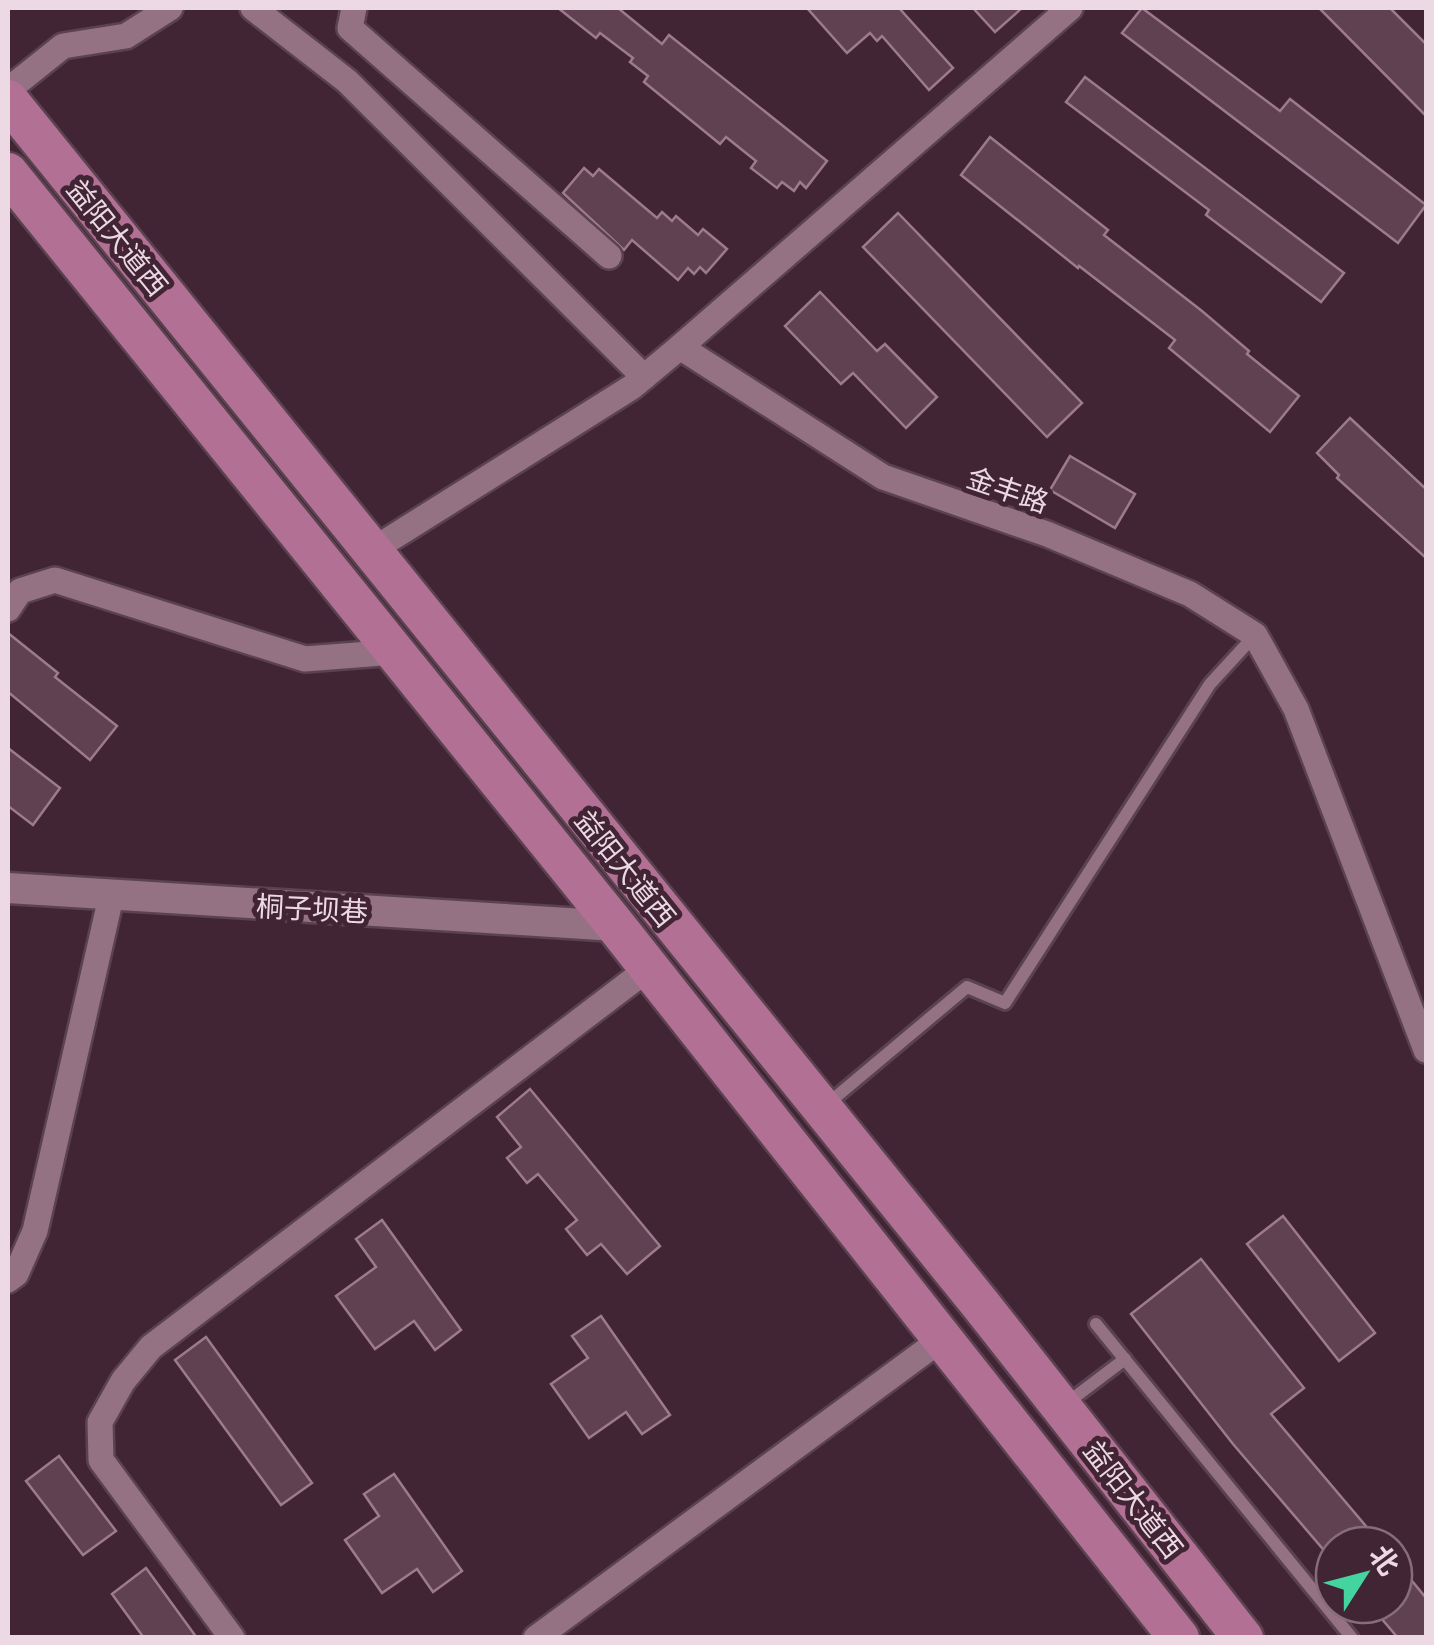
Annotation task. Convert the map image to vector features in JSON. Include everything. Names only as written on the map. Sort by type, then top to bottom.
[{"type":"main road","name":"益阳大道西","points":[[8,100],[1243,1638]]},
{"type":"main road","name":"益阳大道西","points":[[8,173],[616,926],[1179,1638]]},
{"type":"street","points":[[8,90],[63,46],[126,36],[170,8]]},
{"type":"street","points":[[253,8],[347,81],[644,377]]},
{"type":"street","points":[[354,8],[350,28],[609,256]]},
{"type":"street","points":[[371,552],[644,377],[1070,8]]},
{"type":"street","name":"金丰路","points":[[680,347],[883,477],[1047,534],[1172,586],[1255,635]]},
{"type":"street","points":[[8,609],[20,591],[54,580],[305,658],[395,652]]},
{"type":"street","points":[[1255,635],[1296,709],[1426,1050]]},
{"type":"street","name":"桐子坝巷","points":[[8,888],[616,926]]},
{"type":"street","points":[[8,1280],[16,1274],[34,1230],[111,897]]},
{"type":"street","points":[[232,1638],[100,1460],[100,1422],[123,1381],[151,1347],[649,968]]},
{"type":"street","points":[[536,1638],[943,1338]]},
{"type":"lane","points":[[822,1110],[967,988],[1005,1004],[1210,684],[1255,635]]},
{"type":"lane","points":[[1096,1324],[1352,1638]]},
{"type":"lane","points":[[1061,1408],[1125,1359]]},
{"type":"building","points":[[558,8],[618,8],[662,44],[669,35],[827,161],[806,188],[800,182],[794,191],[782,182],[777,188],[751,168],[756,161],[726,137],[720,144],[644,82],[648,76],[630,62],[633,58],[600,33],[596,38]]},
{"type":"building","points":[[807,8],[899,8],[953,68],[929,90],[882,36],[877,41],[870,33],[847,53]]},
{"type":"building","points":[[973,8],[1022,8],[995,32]]},
{"type":"building","points":[[1142,8],[1280,111],[1290,99],[1426,205],[1398,243],[1122,33]]},
{"type":"building","points":[[1319,8],[1390,8],[1426,44],[1426,116]]},
{"type":"building","points":[[1085,77],[1344,273],[1321,302],[1206,215],[1209,210],[1066,102]]},
{"type":"building","points":[[990,137],[1108,230],[1104,235],[1202,311],[1299,396],[1270,432],[1169,348],[1175,340],[961,175]]},
{"type":"building","points":[[584,168],[593,176],[599,169],[657,218],[662,212],[672,221],[676,216],[698,235],[703,229],[727,249],[706,273],[700,267],[694,274],[688,268],[678,280],[632,240],[624,250],[563,193]]},
{"type":"building","points":[[898,213],[1082,403],[1047,437],[863,247]]},
{"type":"building","points":[[820,292],[877,351],[885,344],[937,397],[906,428],[853,373],[841,384],[785,326]]},
{"type":"building","points":[[1350,418],[1426,489],[1426,558],[1337,478],[1339,475],[1317,453]]},
{"type":"building","points":[[1070,456],[1135,494],[1115,528],[1050,490]]},
{"type":"building","points":[[8,633],[117,726],[90,760],[8,692]]},
{"type":"building","points":[[8,748],[60,788],[33,825],[8,806]]},
{"type":"building","points":[[530,1089],[660,1246],[627,1274],[601,1244],[587,1255],[566,1229],[577,1220],[538,1174],[527,1183],[507,1158],[521,1147],[497,1117]]},
{"type":"building","points":[[1283,1216],[1375,1333],[1339,1361],[1247,1244]]},
{"type":"building","points":[[382,1220],[461,1330],[435,1350],[414,1321],[375,1349],[336,1296],[376,1267],[356,1239]]},
{"type":"building","points":[[1201,1259],[1304,1388],[1271,1414],[1365,1525],[1314,1525],[1314,1539],[1233,1444],[1131,1314]]},
{"type":"building","points":[[601,1316],[670,1415],[642,1434],[626,1412],[589,1438],[551,1384],[588,1358],[572,1336]]},
{"type":"building","points":[[206,1337],[312,1483],[281,1505],[175,1360]]},
{"type":"building","points":[[59,1456],[116,1531],[83,1555],[26,1481]]},
{"type":"building","points":[[394,1474],[462,1571],[433,1592],[417,1569],[382,1593],[345,1540],[379,1516],[364,1494]]},
{"type":"building","points":[[146,1568],[197,1638],[144,1638],[112,1594]]},
{"type":"building","points":[[1414,1583],[1426,1598],[1426,1638],[1398,1638],[1387,1625],[1414,1625]]}]
